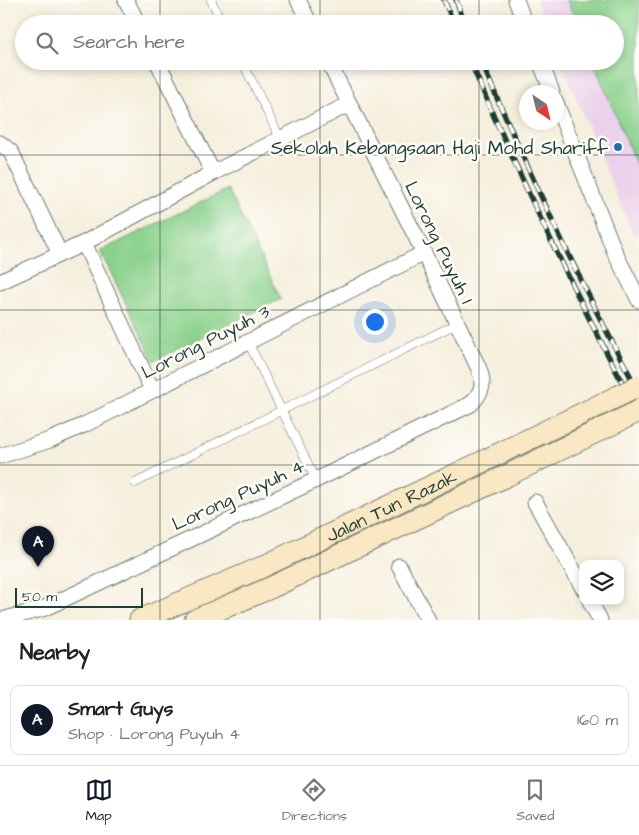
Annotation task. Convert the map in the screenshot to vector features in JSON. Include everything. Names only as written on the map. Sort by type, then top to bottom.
[{"type":"main road","name":"Jalan Tun Razak","points":[[140,620],[260,568],[639,386]]},
{"type":"main road","name":"Jalan Tun Razak","points":[[195,620],[270,588],[639,411]]},
{"type":"street","points":[[126,0],[134,15]]},
{"type":"street","points":[[298,0],[306,15]]},
{"type":"street","points":[[516,0],[522,15]]},
{"type":"street","points":[[161,70],[213,174]]},
{"type":"street","name":"Lorong Puyuh 1","points":[[332,70],[458,323],[483,379],[482,389]]},
{"type":"street","points":[[543,70],[549,85]]},
{"type":"street","points":[[0,282],[84,243],[349,104]]},
{"type":"street","points":[[564,123],[616,255],[639,300]]},
{"type":"street","points":[[0,144],[10,152],[60,254]]},
{"type":"street","points":[[84,243],[152,390]]},
{"type":"street","name":"Lorong Puyuh 3","points":[[0,456],[50,440],[424,253]]},
{"type":"street","name":"Lorong Puyuh 4","points":[[2,620],[45,608],[316,480],[471,404],[482,389]]},
{"type":"street","points":[[535,502],[579,581]]},
{"type":"street","points":[[399,566],[428,620]]},
{"type":"street","points":[[592,605],[600,620]]},
{"type":"lane","points":[[211,0],[218,15]]},
{"type":"lane","points":[[246,70],[280,140]]},
{"type":"lane","points":[[135,483],[458,323]]},
{"type":"lane","points":[[248,342],[316,480]]},
{"type":"shaded area","name":"Sekolah Kebangsaan Haji Mohd Shariff","points":[[536,0],[639,0],[639,233],[634,237],[565,70],[624,70],[624,15],[542,15]]},
{"type":"green space","points":[[567,0],[639,0],[639,171],[597,70],[624,70],[624,15],[573,15]]},
{"type":"green space","points":[[228,189],[281,299],[154,361],[100,251]]},
{"type":"railway","points":[[444,0],[450,15]]},
{"type":"railway","points":[[456,0],[462,15]]},
{"type":"railway","points":[[474,70],[550,239],[639,414]]},
{"type":"railway","points":[[485,70],[556,228],[596,311],[639,392]]},
{"type":"place","name":"Sekolah Kebangsaan Haji Mohd Shariff","points":[[618,147]]},
{"type":"place","name":"Smart Guys","points":[[38,567]]}]
